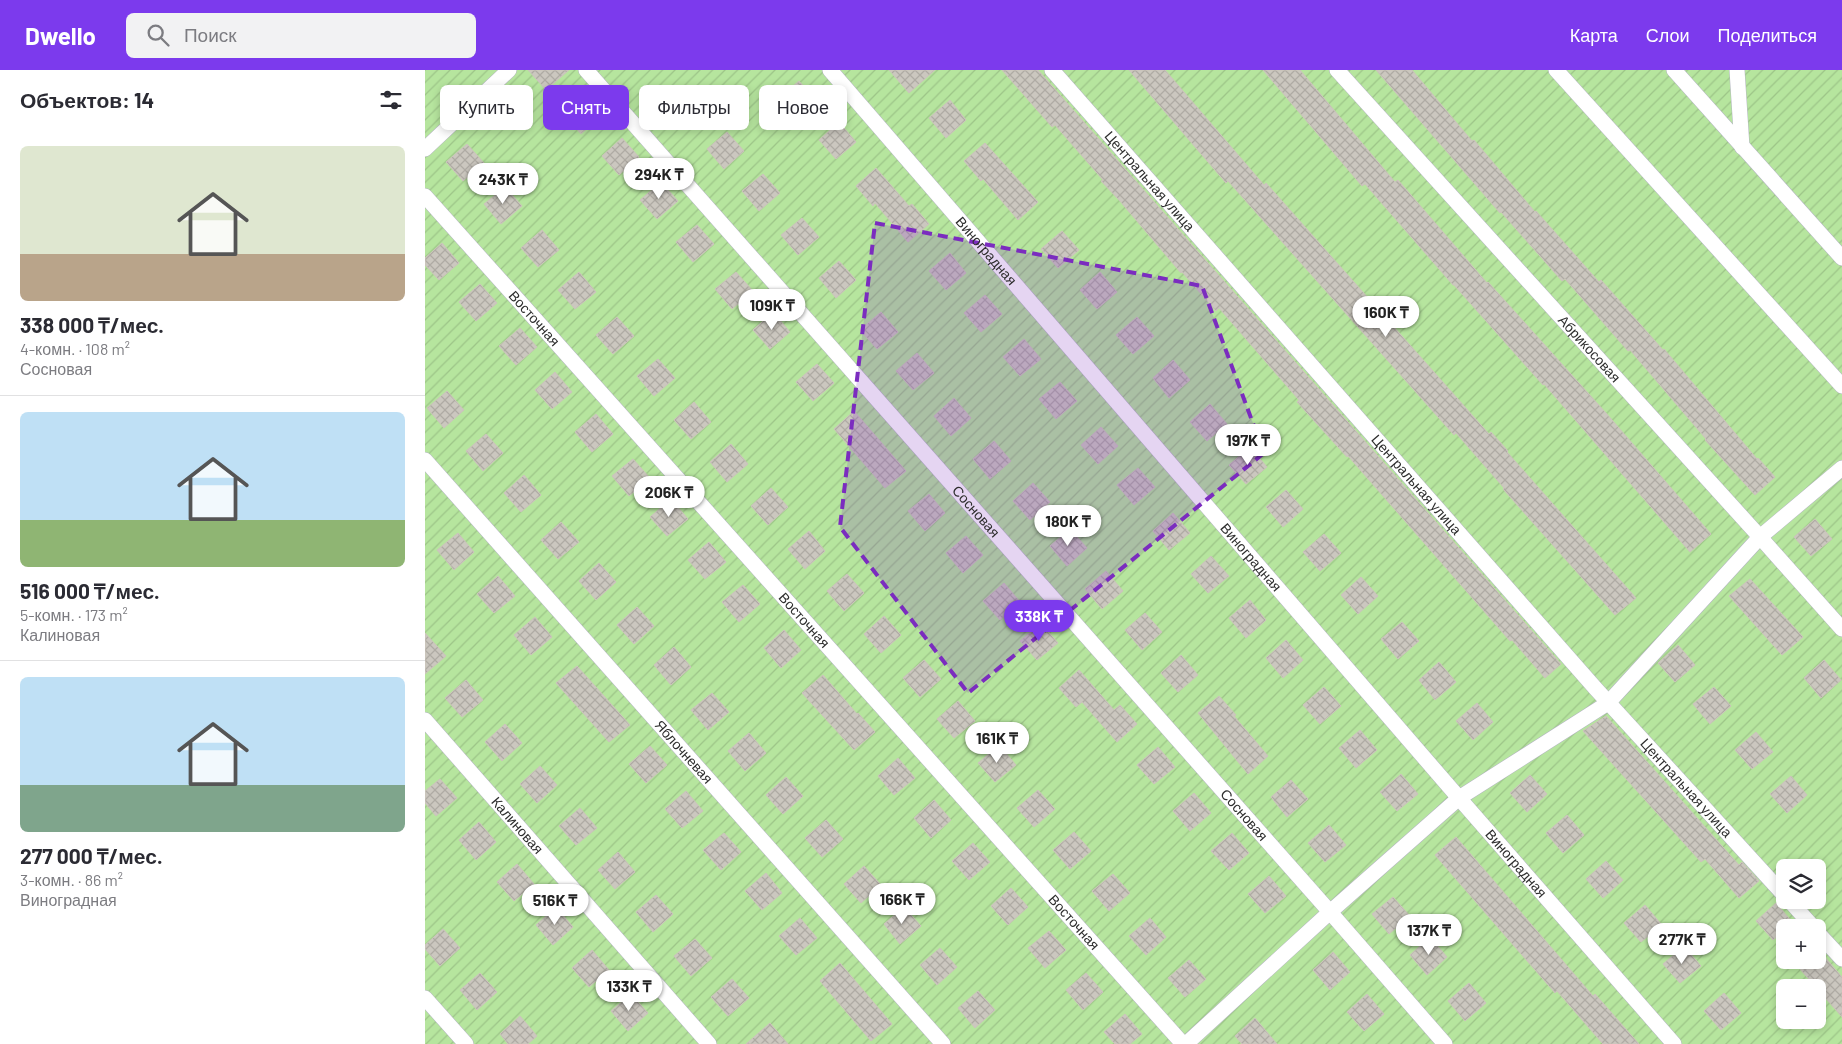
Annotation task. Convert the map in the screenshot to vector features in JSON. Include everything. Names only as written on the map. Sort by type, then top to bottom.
[{"type":"street","points":[[425,149],[509,70]]},
{"type":"street","name":"Сосновая","points":[[586,70],[1445,1044]]},
{"type":"street","name":"Виноградная","points":[[830,70],[1674,1044]]},
{"type":"street","name":"Центральная улица","points":[[1052,70],[1609,703],[1776,886]]},
{"type":"street","name":"Абрикосовая","points":[[1337,70],[1842,629]]},
{"type":"street","points":[[1556,70],[1842,386]]},
{"type":"street","points":[[1674,70],[1842,258]]},
{"type":"street","points":[[1737,70],[1742,147]]},
{"type":"street","name":"Восточная","points":[[425,196],[1185,1044]]},
{"type":"street","name":"Яблочневая","points":[[425,460],[943,1044]]},
{"type":"street","points":[[1185,1044],[1459,798],[1609,703],[1760,537],[1842,468]]},
{"type":"street","name":"Калиновая","points":[[425,720],[709,1044]]},
{"type":"street","points":[[1797,909],[1806,919]]},
{"type":"street","points":[[1826,942],[1842,959]]},
{"type":"street","points":[[425,998],[466,1044]]},
{"type":"highlighted area","points":[[875,223],[1202,286],[1264,453],[968,693],[840,527]]},
{"type":"green space","points":[[425,70],[1842,70],[1842,1044],[425,1044]]},
{"type":"building","points":[[528,70],[569,70],[552,85],[543,85],[543,87]]},
{"type":"building","points":[[889,70],[935,70],[909,93]]},
{"type":"building","points":[[1002,70],[1038,70],[1561,664],[1545,678],[1512,640],[1510,641],[1348,456],[1297,402],[1299,400],[1219,308],[1216,311],[1181,273],[1055,125],[1052,127]]},
{"type":"building","points":[[1129,70],[1165,70],[1264,185],[1266,183],[1489,434],[1491,432],[1636,598],[1615,615],[1456,433],[1454,435],[1228,181],[1226,183]]},
{"type":"building","points":[[1263,70],[1300,70],[1395,182],[1398,180],[1487,283],[1606,413],[1711,534],[1690,552],[1544,384],[1453,285],[1365,184],[1362,186]]},
{"type":"building","points":[[1376,70],[1412,70],[1535,212],[1664,349],[1757,459],[1775,477],[1755,495],[1705,440],[1630,350],[1628,351],[1565,279],[1562,281],[1500,213]]},
{"type":"building","points":[[799,81],[803,85],[794,85]]},
{"type":"building","points":[[950,100],[966,120],[946,138],[929,118]]},
{"type":"building","points":[[578,130],[585,130],[581,134]]},
{"type":"building","points":[[830,130],[846,130],[856,142],[836,159],[819,140]]},
{"type":"building","points":[[727,132],[744,151],[724,169],[707,149]]},
{"type":"building","points":[[622,138],[639,157],[619,175],[602,156]]},
{"type":"building","points":[[985,143],[1038,202],[1018,220],[983,179],[981,181],[964,161]]},
{"type":"building","points":[[467,144],[484,163],[463,181],[446,162]]},
{"type":"building","points":[[876,168],[909,206],[912,204],[929,224],[908,242],[875,203],[873,206],[856,186]]},
{"type":"building","points":[[763,174],[780,193],[759,211],[742,191]]},
{"type":"building","points":[[661,182],[678,201],[657,219],[640,200]]},
{"type":"building","points":[[505,187],[522,206],[501,224],[484,204]]},
{"type":"building","points":[[802,218],[819,237],[798,255],[781,235]]},
{"type":"building","points":[[697,225],[714,244],[693,262],[676,242]]},
{"type":"building","points":[[542,230],[559,250],[538,267],[521,248]]},
{"type":"building","points":[[1062,231],[1079,250],[1058,268],[1041,249]]},
{"type":"building","points":[[442,243],[459,263],[439,280],[425,265],[425,258]]},
{"type":"building","points":[[950,253],[966,273],[946,290],[929,271]]},
{"type":"building","points":[[839,261],[856,280],[836,298],[819,278]]},
{"type":"building","points":[[579,272],[596,292],[575,309],[558,290]]},
{"type":"building","points":[[736,272],[753,291],[732,309],[715,289]]},
{"type":"building","points":[[1100,272],[1117,292],[1097,309],[1080,290]]},
{"type":"building","points":[[480,284],[497,303],[476,321],[459,302]]},
{"type":"building","points":[[985,295],[1002,314],[981,332],[964,313]]},
{"type":"building","points":[[773,312],[790,332],[770,349],[753,330]]},
{"type":"building","points":[[881,312],[898,332],[877,349],[860,330]]},
{"type":"building","points":[[617,317],[634,336],[613,354],[596,335]]},
{"type":"building","points":[[1137,317],[1154,336],[1133,354],[1116,335]]},
{"type":"building","points":[[520,328],[537,347],[516,365],[499,346]]},
{"type":"building","points":[[1024,339],[1041,359],[1020,376],[1003,357]]},
{"type":"building","points":[[917,353],[934,373],[913,390],[896,371]]},
{"type":"building","points":[[658,359],[675,378],[654,396],[637,376]]},
{"type":"building","points":[[1173,360],[1190,380],[1169,398],[1153,378]]},
{"type":"building","points":[[817,364],[834,383],[813,401],[796,382]]},
{"type":"building","points":[[555,372],[572,392],[552,409],[535,390]]},
{"type":"building","points":[[1060,382],[1077,401],[1056,419],[1039,399]]},
{"type":"building","points":[[447,391],[464,410],[444,428],[427,408]]},
{"type":"building","points":[[954,398],[971,418],[951,436],[934,416]]},
{"type":"building","points":[[694,402],[711,422],[691,439],[674,420]]},
{"type":"building","points":[[1210,404],[1227,424],[1207,441],[1190,422]]},
{"type":"building","points":[[854,411],[906,471],[885,488],[834,429]]},
{"type":"building","points":[[596,414],[613,434],[592,452],[575,432]]},
{"type":"building","points":[[1101,427],[1118,446],[1098,464],[1081,445]]},
{"type":"building","points":[[486,434],[503,453],[483,471],[466,451]]},
{"type":"building","points":[[994,441],[1011,461],[990,479],[973,459]]},
{"type":"building","points":[[731,444],[748,464],[727,482],[710,462]]},
{"type":"building","points":[[1250,447],[1267,467],[1246,484],[1229,465]]},
{"type":"building","points":[[633,459],[650,478],[629,496],[612,476]]},
{"type":"building","points":[[1138,468],[1155,487],[1134,505],[1117,485]]},
{"type":"building","points":[[524,475],[541,495],[521,512],[504,493]]},
{"type":"building","points":[[1033,483],[1050,502],[1030,520],[1013,501]]},
{"type":"building","points":[[771,488],[788,507],[768,525],[751,506]]},
{"type":"building","points":[[1286,490],[1303,509],[1283,527],[1266,507]]},
{"type":"building","points":[[929,494],[945,513],[925,531],[908,511]]},
{"type":"building","points":[[671,499],[688,519],[667,536],[650,517]]},
{"type":"building","points":[[1173,513],[1190,533],[1169,550],[1153,531]]},
{"type":"building","points":[[1815,519],[1832,539],[1811,556],[1794,537]]},
{"type":"building","points":[[561,522],[579,542],[558,559],[541,540]]},
{"type":"building","points":[[1070,529],[1087,548],[1067,566],[1050,546]]},
{"type":"building","points":[[809,531],[825,551],[805,569],[788,549]]},
{"type":"building","points":[[458,533],[474,552],[454,570],[437,550]]},
{"type":"building","points":[[1324,534],[1341,553],[1320,571],[1303,552]]},
{"type":"building","points":[[966,536],[983,555],[963,573],[946,553]]},
{"type":"building","points":[[709,542],[726,562],[705,579],[688,560]]},
{"type":"building","points":[[1211,556],[1229,576],[1208,593],[1191,574]]},
{"type":"building","points":[[599,563],[616,582],[596,600],[579,581]]},
{"type":"building","points":[[1106,571],[1123,591],[1102,609],[1085,589]]},
{"type":"building","points":[[847,574],[864,593],[844,611],[827,591]]},
{"type":"building","points":[[498,576],[515,596],[494,613],[477,594]]},
{"type":"building","points":[[1361,577],[1378,596],[1358,614],[1341,595]]},
{"type":"building","points":[[1750,579],[1803,637],[1782,655],[1729,596]]},
{"type":"building","points":[[1004,583],[1021,603],[1000,620],[983,601]]},
{"type":"building","points":[[743,585],[760,604],[739,622],[722,602]]},
{"type":"building","points":[[1250,600],[1266,620],[1246,638],[1229,618]]},
{"type":"building","points":[[637,607],[654,626],[634,644],[617,625]]},
{"type":"building","points":[[1145,613],[1162,632],[1142,650],[1125,630]]},
{"type":"building","points":[[884,616],[901,635],[881,653],[864,634]]},
{"type":"building","points":[[535,617],[552,637],[531,655],[514,635]]},
{"type":"building","points":[[1402,622],[1419,641],[1398,659],[1381,639]]},
{"type":"building","points":[[1041,623],[1058,643],[1037,660],[1020,641]]},
{"type":"building","points":[[784,630],[801,650],[781,668],[764,648]]},
{"type":"building","points":[[425,633],[446,656],[425,674]]},
{"type":"building","points":[[1286,640],[1303,660],[1283,678],[1266,658]]},
{"type":"building","points":[[1678,645],[1695,665],[1675,682],[1658,663]]},
{"type":"building","points":[[674,647],[691,667],[671,685],[654,665]]},
{"type":"building","points":[[1181,655],[1198,675],[1178,692],[1161,673]]},
{"type":"building","points":[[924,660],[941,679],[920,697],[903,678]]},
{"type":"building","points":[[1824,660],[1841,680],[1821,698],[1804,678]]},
{"type":"building","points":[[1439,662],[1456,682],[1435,700],[1419,680]]},
{"type":"building","points":[[577,666],[630,725],[609,742],[556,683]]},
{"type":"building","points":[[1079,670],[1114,710],[1120,705],[1137,724],[1117,742],[1082,702],[1076,707],[1059,688]]},
{"type":"building","points":[[823,675],[875,732],[854,750],[802,693]]},
{"type":"building","points":[[466,680],[483,700],[462,717],[445,698]]},
{"type":"building","points":[[1324,687],[1341,706],[1320,724],[1303,705]]},
{"type":"building","points":[[1714,687],[1731,706],[1710,724],[1693,704]]},
{"type":"building","points":[[712,693],[729,712],[708,730],[691,710]]},
{"type":"building","points":[[1219,696],[1268,756],[1248,774],[1198,713]]},
{"type":"building","points":[[958,701],[975,721],[954,738],[937,719]]},
{"type":"building","points":[[1477,703],[1493,722],[1473,740],[1456,721]]},
{"type":"building","points":[[1606,716],[1739,865],[1742,862],[1759,881],[1739,898],[1705,859],[1701,862],[1583,731]]},
{"type":"building","points":[[505,724],[522,743],[502,761],[485,742]]},
{"type":"building","points":[[1360,730],[1377,750],[1356,768],[1339,748]]},
{"type":"building","points":[[1756,732],[1773,752],[1752,769],[1735,750]]},
{"type":"building","points":[[749,733],[766,753],[745,771],[728,751]]},
{"type":"building","points":[[999,745],[1016,765],[995,782],[978,763]]},
{"type":"building","points":[[650,746],[667,765],[646,783],[629,764]]},
{"type":"building","points":[[1158,747],[1175,767],[1154,784],[1137,765]]},
{"type":"building","points":[[898,758],[915,778],[894,795],[878,776]]},
{"type":"building","points":[[540,766],[557,785],[537,803],[520,784]]},
{"type":"building","points":[[1401,774],[1418,794],[1397,811],[1380,792]]},
{"type":"building","points":[[1530,775],[1547,794],[1527,812],[1510,793]]},
{"type":"building","points":[[1791,776],[1807,795],[1787,813],[1770,794]]},
{"type":"building","points":[[786,777],[803,796],[783,814],[766,795]]},
{"type":"building","points":[[440,779],[457,798],[436,816],[425,803],[425,791]]},
{"type":"building","points":[[1291,780],[1308,799],[1287,817],[1271,797]]},
{"type":"building","points":[[1038,790],[1055,809],[1034,827],[1017,808]]},
{"type":"building","points":[[686,791],[703,811],[682,828],[665,809]]},
{"type":"building","points":[[1194,793],[1211,813],[1190,831],[1173,811]]},
{"type":"building","points":[[934,800],[951,820],[931,838],[914,818]]},
{"type":"building","points":[[580,808],[597,828],[576,845],[559,826]]},
{"type":"building","points":[[1567,815],[1584,835],[1563,853],[1546,833]]},
{"type":"building","points":[[826,820],[843,839],[822,857],[805,838]]},
{"type":"building","points":[[479,822],[496,842],[476,860],[459,840]]},
{"type":"building","points":[[1329,825],[1346,845],[1325,862],[1308,843]]},
{"type":"building","points":[[1074,832],[1091,851],[1070,869],[1053,850]]},
{"type":"building","points":[[724,833],[741,852],[721,870],[703,850]]},
{"type":"building","points":[[1232,833],[1249,853],[1229,870],[1211,851]]},
{"type":"building","points":[[1456,837],[1593,996],[1595,994],[1639,1044],[1603,1044],[1557,991],[1555,993],[1435,855]]},
{"type":"building","points":[[973,843],[990,862],[969,880],[952,861]]},
{"type":"building","points":[[618,852],[635,872],[615,889],[598,870]]},
{"type":"building","points":[[1606,861],[1623,880],[1603,898],[1586,879]]},
{"type":"building","points":[[517,864],[534,884],[514,901],[497,882]]},
{"type":"building","points":[[864,866],[881,885],[861,903],[844,884]]},
{"type":"building","points":[[766,873],[782,893],[762,910],[745,891]]},
{"type":"building","points":[[1113,874],[1130,893],[1109,911],[1092,891]]},
{"type":"building","points":[[1269,876],[1286,896],[1265,913],[1248,894]]},
{"type":"building","points":[[1011,888],[1028,907],[1008,925],[991,906]]},
{"type":"building","points":[[656,895],[673,914],[653,932],[636,912]]},
{"type":"building","points":[[1393,897],[1410,916],[1389,934],[1372,914]]},
{"type":"building","points":[[1776,903],[1776,909],[1781,909],[1790,919],[1776,919],[1776,938],[1773,940],[1756,921]]},
{"type":"building","points":[[1645,905],[1662,925],[1641,942],[1624,923]]},
{"type":"building","points":[[556,907],[573,927],[553,945],[536,925]]},
{"type":"building","points":[[904,907],[921,926],[900,944],[884,924]]},
{"type":"building","points":[[800,918],[817,938],[796,955],[779,936]]},
{"type":"building","points":[[1150,918],[1166,937],[1146,955],[1129,936]]},
{"type":"building","points":[[443,929],[460,948],[440,966],[425,949],[425,945]]},
{"type":"building","points":[[1049,931],[1066,950],[1045,968],[1028,948]]},
{"type":"building","points":[[1430,937],[1447,957],[1427,975],[1410,955]]},
{"type":"building","points":[[695,939],[712,958],[691,976],[674,956]]},
{"type":"building","points":[[1684,946],[1701,966],[1680,983],[1663,964]]},
{"type":"building","points":[[940,948],[957,967],[937,985],[920,965]]},
{"type":"building","points":[[592,950],[609,970],[589,987],[572,968]]},
{"type":"building","points":[[1333,952],[1350,972],[1330,990],[1313,970]]},
{"type":"building","points":[[1826,958],[1842,977],[1842,1017],[1826,999],[1826,979],[1809,979],[1800,969],[1826,969]]},
{"type":"building","points":[[1189,960],[1206,979],[1185,997],[1168,978]]},
{"type":"building","points":[[840,963],[892,1024],[871,1041],[820,981]]},
{"type":"building","points":[[480,973],[497,992],[477,1010],[460,990]]},
{"type":"building","points":[[1086,973],[1103,992],[1083,1010],[1066,990]]},
{"type":"building","points":[[732,979],[749,998],[728,1016],[711,997]]},
{"type":"building","points":[[1469,983],[1486,1003],[1465,1021],[1448,1001]]},
{"type":"building","points":[[978,991],[995,1010],[975,1028],[958,1008]]},
{"type":"building","points":[[1724,993],[1741,1013],[1721,1030],[1704,1011]]},
{"type":"building","points":[[631,994],[648,1013],[628,1031],[611,1011]]},
{"type":"building","points":[[1367,994],[1384,1014],[1364,1031],[1347,1012]]},
{"type":"building","points":[[1125,1014],[1142,1034],[1130,1044],[1115,1044],[1104,1032]]},
{"type":"building","points":[[520,1016],[537,1036],[528,1044],[508,1044],[500,1034]]},
{"type":"building","points":[[1255,1018],[1277,1044],[1242,1044],[1235,1036]]},
{"type":"building","points":[[770,1023],[788,1044],[746,1044]]}]
